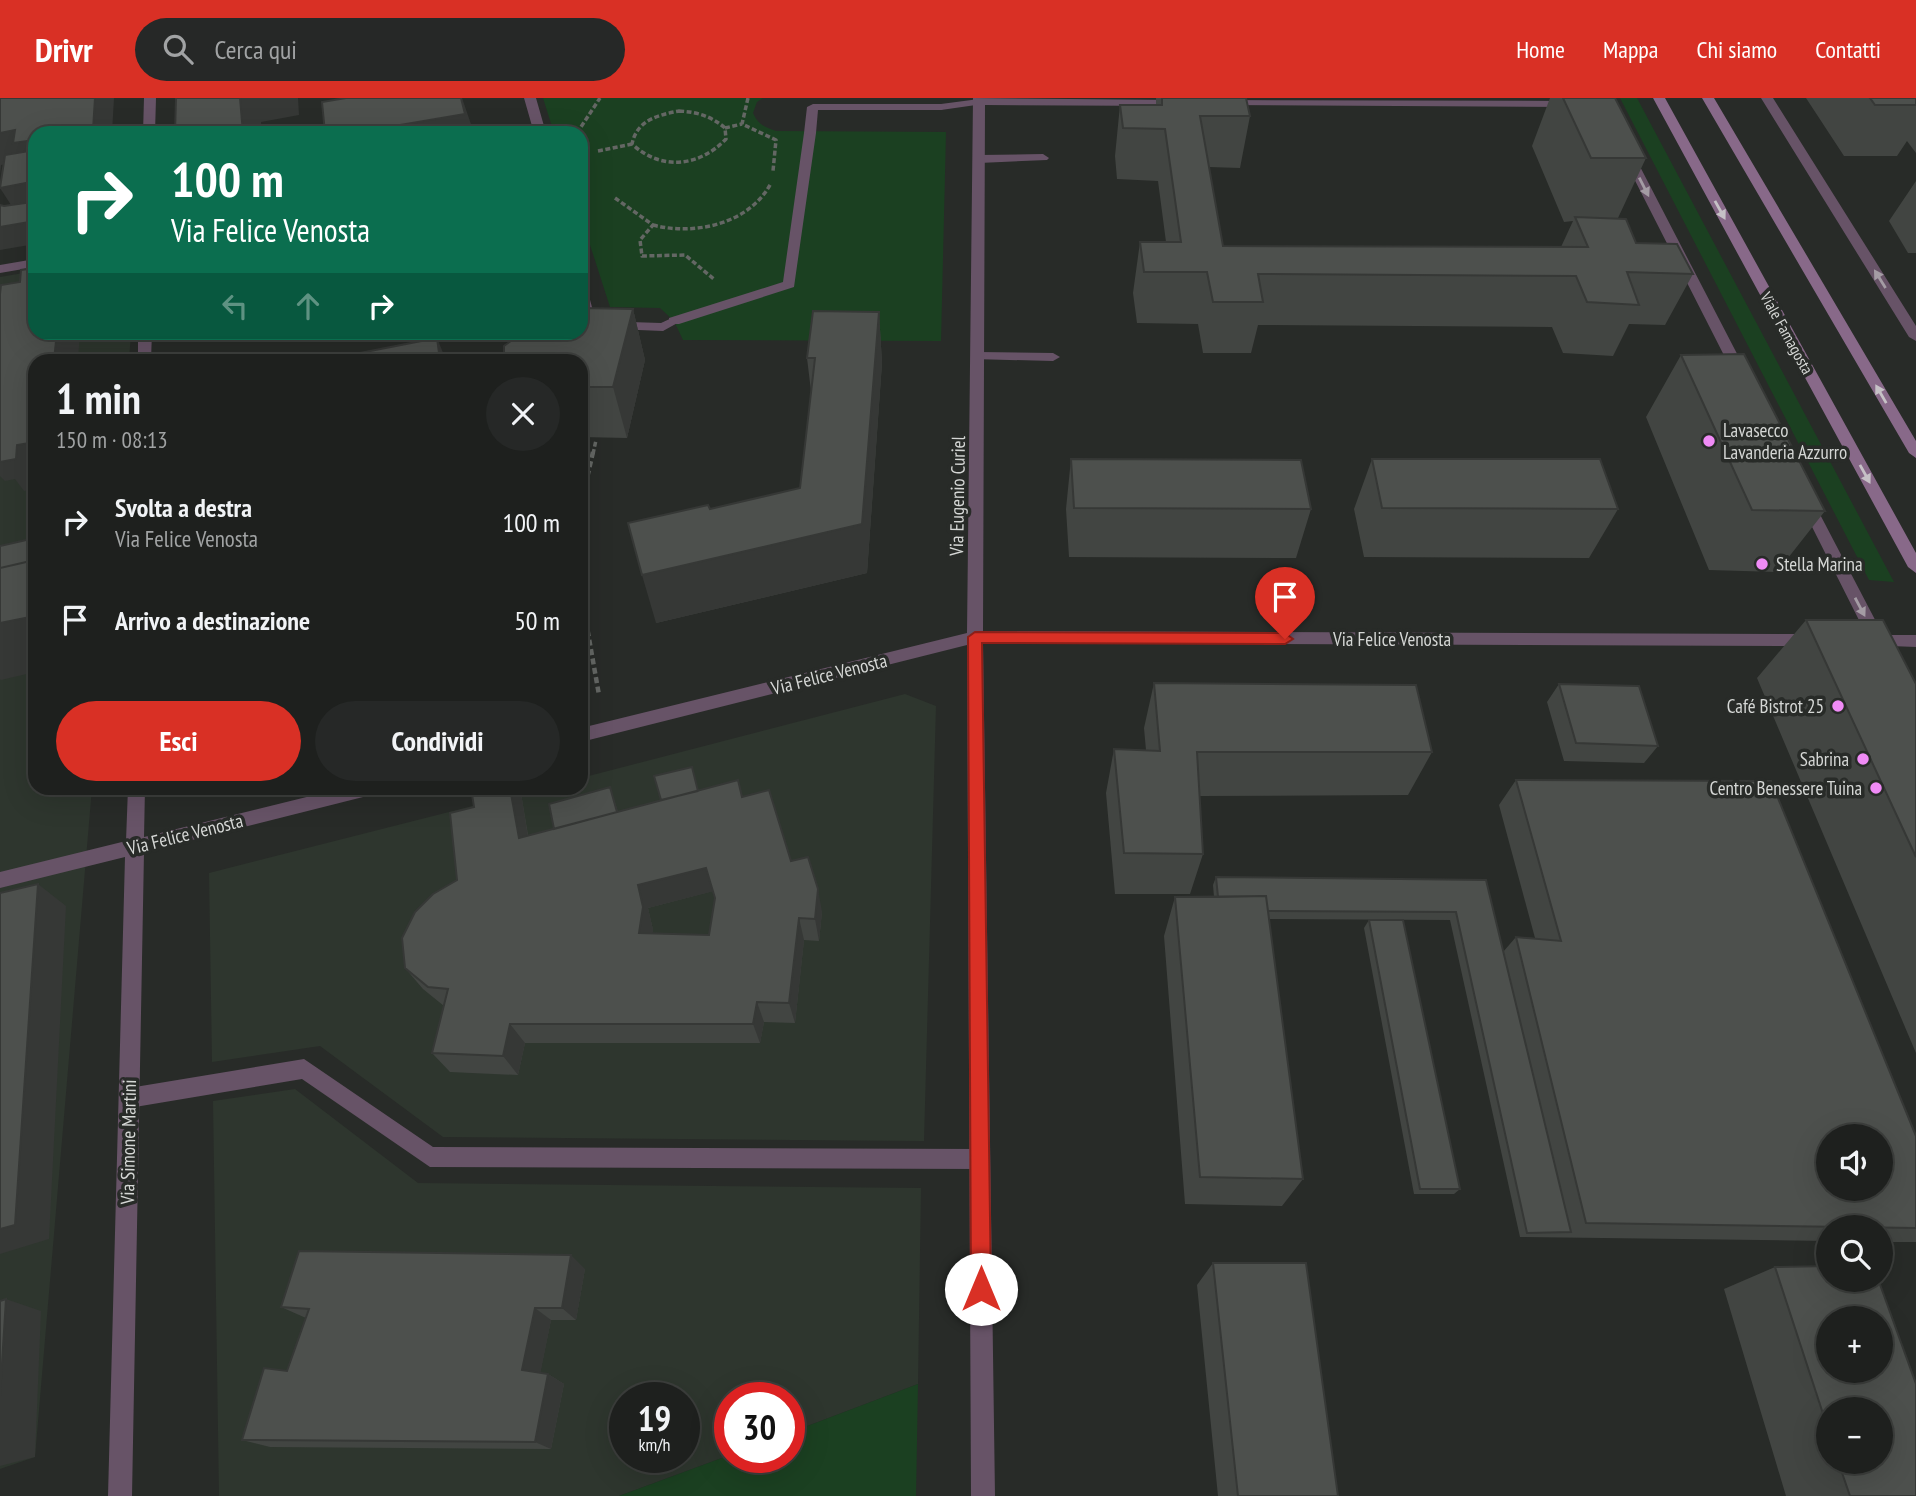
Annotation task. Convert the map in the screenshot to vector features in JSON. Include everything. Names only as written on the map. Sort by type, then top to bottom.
[{"type":"main road","name":"Viale Famagosta","points":[[1659,98],[1916,567]]},
{"type":"main road","points":[[1707,98],[1916,453]]},
{"type":"street","points":[[149,126],[150,98]]},
{"type":"street","points":[[530,98],[538,126]]},
{"type":"street","points":[[1767,98],[1916,337]]},
{"type":"street","points":[[588,316],[595,325],[663,327],[674,321],[789,284],[813,107],[941,107],[979,100],[1191,103]]},
{"type":"street","name":"Via Eugenio Curiel","points":[[979,100],[975,637],[983,1496]]},
{"type":"street","points":[[1205,103],[1577,104]]},
{"type":"street","points":[[1621,141],[1745,384]]},
{"type":"street","points":[[979,159],[1043,158]]},
{"type":"street","points":[[0,269],[28,264]]},
{"type":"street","points":[[978,356],[1053,356]]},
{"type":"street","points":[[1802,493],[1881,647]]},
{"type":"street","name":"Via Felice Venosta","points":[[588,733],[975,637],[1824,640]]},
{"type":"street","points":[[1851,641],[1881,647],[1916,641]]},
{"type":"street","name":"Via Simone Martini","points":[[120,1496],[136,795]]},
{"type":"street","name":"Via Felice Venosta","points":[[0,880],[342,795]]},
{"type":"street","points":[[129,1098],[304,1069],[430,1157],[980,1159]]},
{"type":"path","points":[[581,126],[600,98]]},
{"type":"path","points":[[742,124],[748,98]]},
{"type":"path","points":[[679,111],[699,112],[716,118],[725,128],[726,139],[717,150],[700,159],[680,163],[659,162],[642,156],[632,144],[633,134],[642,123],[659,115],[679,111]]},
{"type":"path","points":[[615,198],[653,225],[678,230],[705,227],[732,218],[754,205],[771,187],[776,140],[742,124],[725,128]]},
{"type":"path","points":[[598,151],[632,144]]},
{"type":"path","points":[[653,225],[640,240],[642,256],[685,255],[716,281]]},
{"type":"path","points":[[588,474],[596,440]]},
{"type":"path","points":[[588,633],[599,695]]},
{"type":"shaded area","points":[[28,272],[28,340],[130,340],[129,354],[28,354],[28,795],[91,795],[35,1457],[0,1469],[0,277]]},
{"type":"shaded area","points":[[905,694],[936,706],[924,1141],[443,1137],[320,1046],[212,1062],[209,873],[515,795],[588,795],[588,776]]},
{"type":"shaded area","points":[[295,1089],[418,1183],[921,1188],[918,1384],[805,1427],[805,1382],[714,1382],[714,1461],[700,1466],[700,1382],[609,1382],[609,1473],[681,1473],[619,1496],[219,1496],[213,1101]]},
{"type":"green space","points":[[543,98],[763,98],[757,102],[753,113],[762,125],[776,131],[946,132],[941,341],[683,340],[674,321],[660,308],[610,307],[588,239],[588,126],[552,126]]},
{"type":"green space","points":[[1620,98],[1637,98],[1894,582],[1869,580]]},
{"type":"green space","points":[[918,1384],[916,1496],[619,1496],[681,1473],[700,1473],[700,1466],[714,1461],[714,1473],[805,1473],[805,1427]]},
{"type":"building","points":[[0,98],[95,98],[93,126],[28,126],[28,141],[13,143],[15,130],[0,133]]},
{"type":"building","points":[[176,98],[240,98],[242,126],[175,126]]},
{"type":"building","points":[[346,98],[461,98],[465,114],[394,126],[324,126],[322,102]]},
{"type":"building","points":[[1162,98],[1246,98],[1250,116],[1200,116],[1223,246],[1588,247],[1575,217],[1626,219],[1636,243],[1677,244],[1693,274],[1627,272],[1639,305],[1587,302],[1576,276],[1258,274],[1263,302],[1213,302],[1207,272],[1144,272],[1140,242],[1181,242],[1165,129],[1123,128],[1120,105],[1162,105]]},
{"type":"building","points":[[1563,98],[1615,98],[1646,158],[1591,158]]},
{"type":"building","points":[[1870,98],[1916,98],[1916,105],[1875,105]]},
{"type":"building","points":[[28,151],[28,222],[0,227],[0,205],[26,203],[26,183],[0,188],[5,155]]},
{"type":"building","points":[[28,269],[28,340],[56,340],[55,354],[28,354],[28,443],[17,445],[16,459],[0,462],[0,294],[1,285],[20,282],[21,270]]},
{"type":"building","points":[[588,308],[633,309],[613,387],[588,387],[588,354],[507,354],[504,352],[504,346],[512,340],[588,340]]},
{"type":"building","points":[[813,311],[879,312],[862,524],[642,575],[628,523],[708,505],[710,509],[800,488],[815,358],[807,358]]},
{"type":"building","points":[[437,340],[439,354],[355,354]]},
{"type":"building","points":[[1744,354],[1825,511],[1752,510],[1681,355]]},
{"type":"building","points":[[1071,459],[1301,460],[1311,509],[1074,508]]},
{"type":"building","points":[[1372,459],[1600,459],[1618,509],[1382,508]]},
{"type":"building","points":[[28,540],[28,562],[0,568],[0,546]]},
{"type":"building","points":[[28,562],[28,617],[0,623],[0,568]]},
{"type":"building","points":[[1806,620],[1883,620],[1916,684],[1916,857]]},
{"type":"building","points":[[1154,683],[1416,685],[1432,752],[1197,752],[1203,854],[1124,853],[1114,749],[1160,751]]},
{"type":"building","points":[[1559,684],[1639,686],[1658,746],[1576,743]]},
{"type":"building","points":[[692,767],[698,791],[661,800],[654,776]]},
{"type":"building","points":[[738,780],[742,797],[769,790],[791,861],[808,857],[818,889],[815,919],[799,918],[789,1003],[757,1002],[753,1024],[510,1024],[503,1056],[432,1053],[448,989],[428,987],[405,968],[402,938],[415,912],[433,894],[457,880],[450,813],[474,807],[472,795],[511,795],[519,838]],"holes":[[[706,868],[715,898],[709,935],[639,933],[643,907],[638,885]]]},
{"type":"building","points":[[1516,780],[1771,781],[1916,1136],[1916,1228],[1893,1228],[1893,1215],[1816,1215],[1816,1226],[1586,1223],[1516,937],[1561,941]]},
{"type":"building","points":[[610,787],[617,812],[554,829],[549,804]]},
{"type":"building","points":[[1216,877],[1486,880],[1571,1232],[1527,1233],[1456,912],[1268,911],[1266,896],[1218,897]]},
{"type":"building","points":[[38,884],[15,1225],[0,1229],[0,893]]},
{"type":"building","points":[[1266,896],[1303,1179],[1200,1177],[1175,897]]},
{"type":"building","points":[[1369,920],[1403,920],[1460,1189],[1420,1189]]},
{"type":"building","points":[[299,1251],[571,1255],[562,1308],[535,1308],[522,1370],[548,1374],[535,1442],[242,1440],[264,1368],[287,1371],[309,1309],[281,1307]]},
{"type":"building","points":[[1213,1263],[1306,1263],[1338,1496],[1238,1496]]},
{"type":"building","points":[[1816,1266],[1816,1292],[1883,1292],[1888,1306],[1816,1306],[1816,1383],[1893,1383],[1893,1320],[1916,1384],[1916,1496],[1850,1496],[1842,1474],[1893,1474],[1893,1397],[1818,1397],[1775,1267]]},
{"type":"building","points":[[6,1299],[0,1396],[0,1301]]},
{"type":"place","name":"Lavasecco Lavanderia Azzurro","points":[[1709,441]]},
{"type":"place","name":"Stella Marina","points":[[1762,564]]},
{"type":"place","name":"Café Bistrot 25","points":[[1838,706]]},
{"type":"place","name":"Sabrina","points":[[1863,759]]},
{"type":"place","name":"Centro Benessere Tuina","points":[[1876,788]]},
{"type":"route","points":[[981,1289],[975,637],[1285,639]]}]
